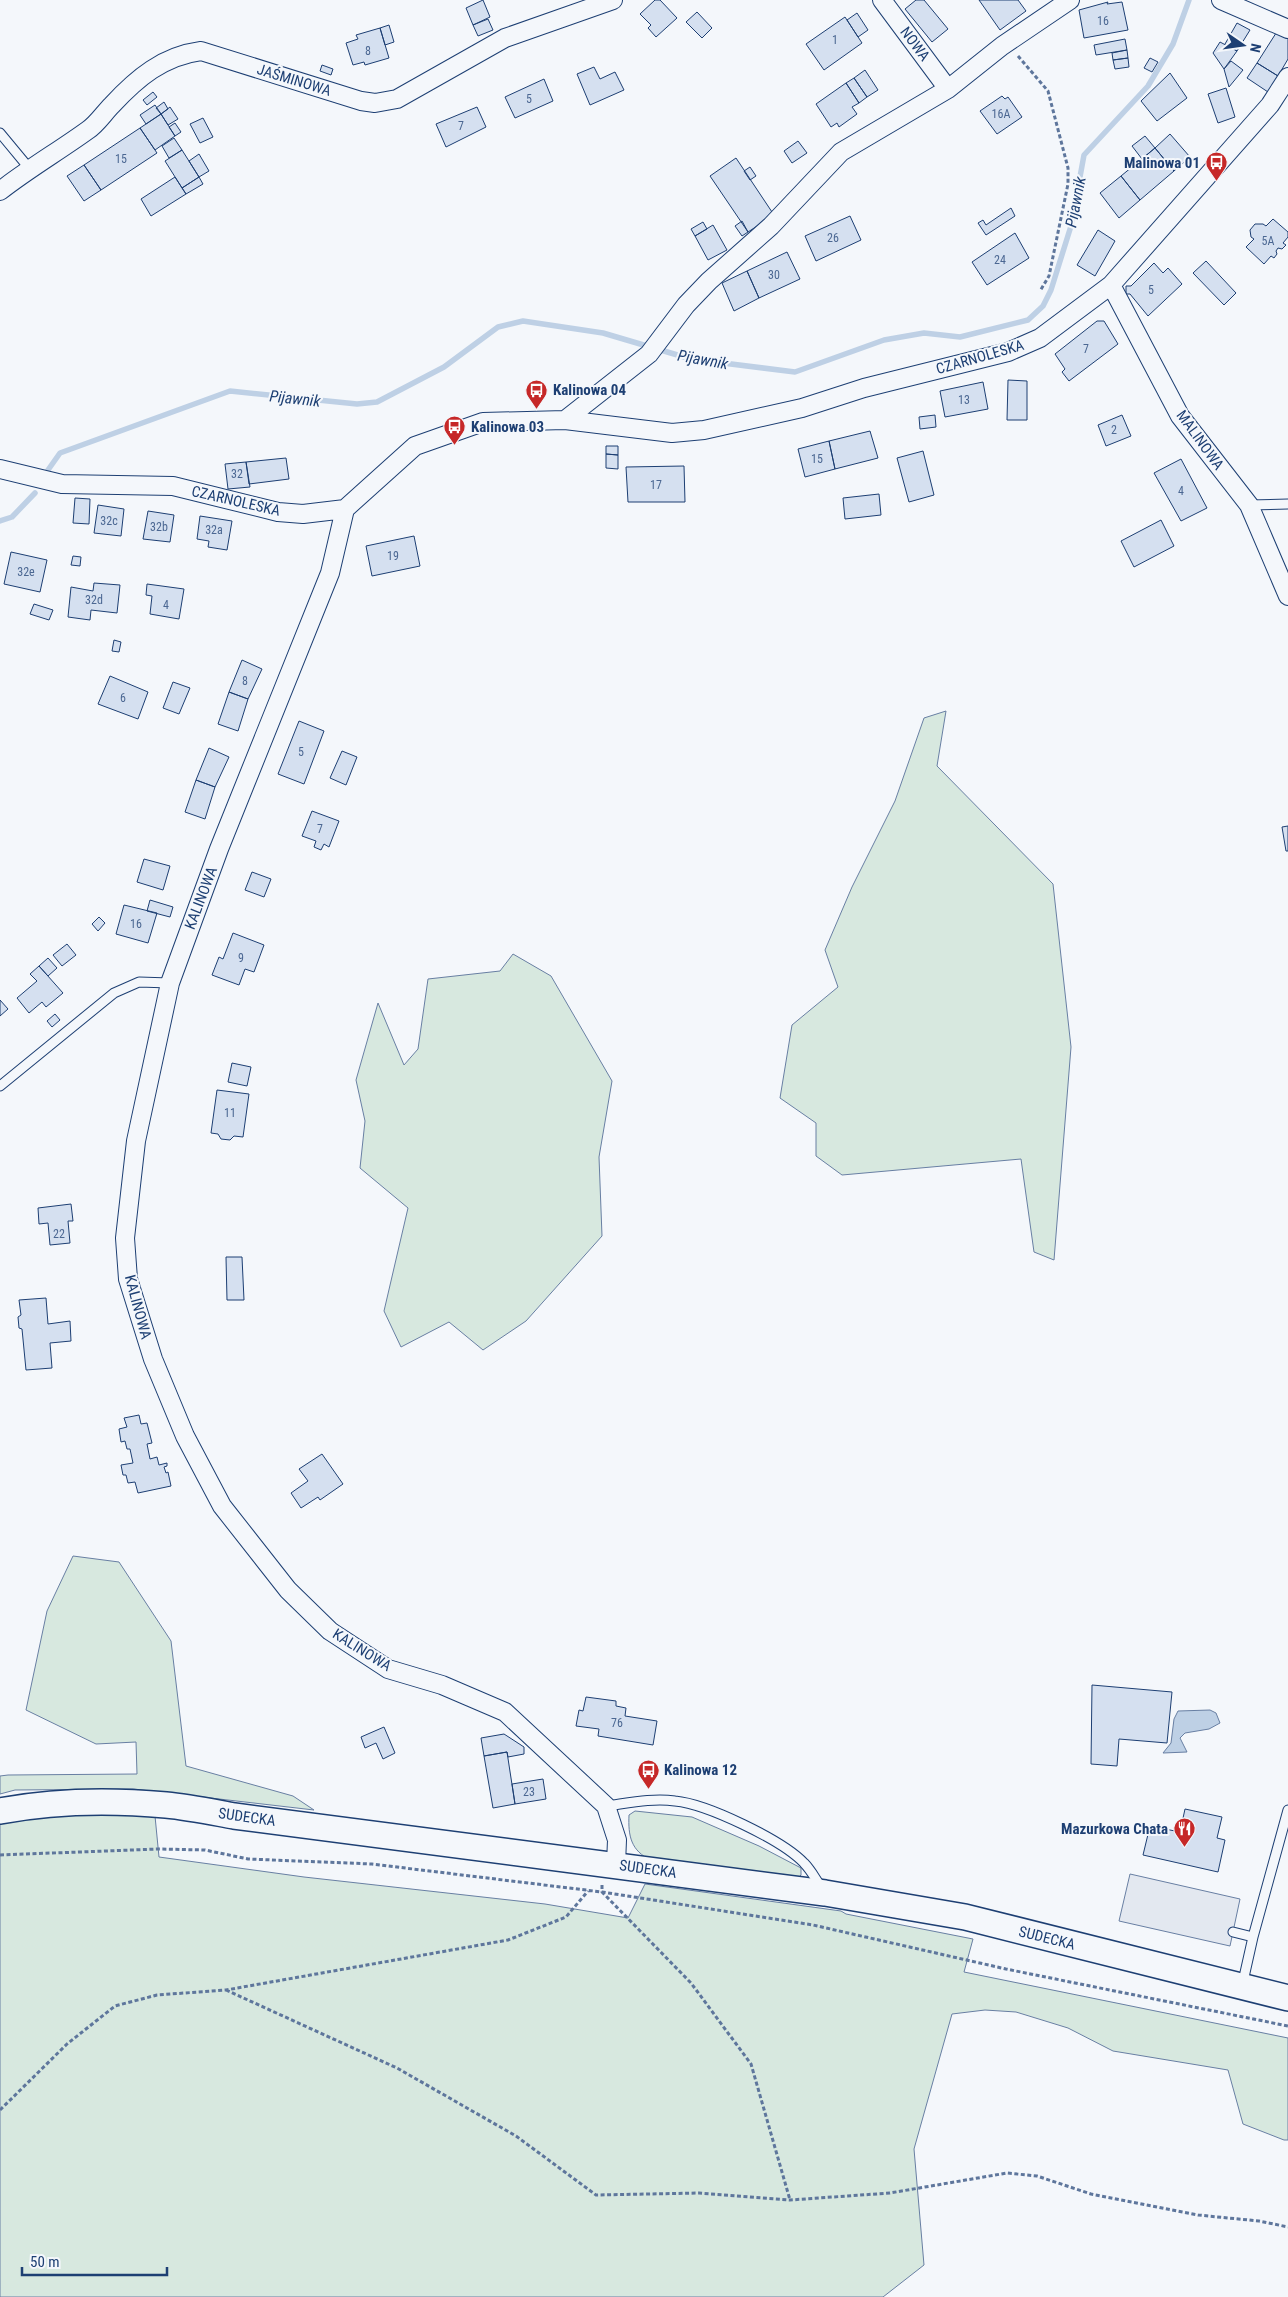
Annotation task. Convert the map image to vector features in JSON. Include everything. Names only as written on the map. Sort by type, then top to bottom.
[{"type":"main road","name":"SUDECKA","points":[[0,1812],[27,1806],[90,1803],[166,1805],[234,1816],[616,1864],[825,1893],[965,1917],[1288,1998]]},
{"type":"street","name":"JAŚMINOWA","points":[[0,191],[29,168],[90,129],[132,84],[162,63],[182,54],[201,51],[361,101],[375,102],[397,99],[505,38],[614,0]]},
{"type":"street","name":"NOWA","points":[[882,0],[948,89]]},
{"type":"street","points":[[565,420],[649,354],[686,305],[709,281],[771,226],[842,152],[948,89],[1006,42],[1070,0]]},
{"type":"street","points":[[1221,0],[1288,29]]},
{"type":"street","name":"CZARNOLESKA","points":[[0,469],[62,484],[173,486],[278,512],[303,514],[345,509],[415,446],[483,422],[565,420],[672,433],[704,430],[802,408],[864,388],[1008,352],[1040,338],[1111,285],[1270,105],[1288,77]]},
{"type":"street","name":"MALINOWA","points":[[1111,285],[1180,416],[1249,505],[1288,596]]},
{"type":"street","name":"KALINOWA","points":[[345,509],[330,573],[219,849],[170,983],[136,1141],[125,1238],[128,1279],[156,1368],[185,1436],[222,1506],[288,1590],[330,1631],[388,1669],[442,1685],[505,1712],[606,1806],[617,1840],[616,1864]]},
{"type":"lane","points":[[0,133],[29,168]]},
{"type":"lane","points":[[1249,505],[1288,504]]},
{"type":"lane","points":[[0,1086],[114,993],[139,982],[170,983]]},
{"type":"lane","points":[[606,1806],[648,1801],[675,1801],[700,1806],[741,1824],[789,1850],[805,1864],[825,1893]]},
{"type":"lane","points":[[1242,1986],[1253,1937],[1288,1810]]},
{"type":"lane","points":[[1233,1932],[1253,1937]]},
{"type":"path","points":[[1006,42],[1048,91],[1068,168],[1068,184],[1049,276],[1040,291]]},
{"type":"path","points":[[0,1855],[158,1849],[205,1850],[248,1859],[372,1864],[602,1892],[813,1925],[1006,1969],[1288,2026]]},
{"type":"path","points":[[0,2110],[67,2044],[114,2006],[157,1995],[226,1990],[508,1940],[566,1917],[588,1891]]},
{"type":"path","points":[[602,1892],[691,1983],[751,2064],[790,2200]]},
{"type":"path","points":[[226,1990],[397,2068],[516,2136],[596,2195],[699,2193],[790,2200],[890,2193],[1008,2173],[1037,2176],[1091,2194],[1188,2213],[1259,2221],[1288,2227]]},
{"type":"shaded area","points":[[946,711],[937,766],[1053,884],[1071,1047],[1054,1260],[1034,1252],[1021,1159],[842,1175],[816,1156],[816,1123],[780,1098],[792,1025],[838,987],[825,950],[852,887],[895,801],[924,718]]},
{"type":"shaded area","points":[[513,954],[551,976],[612,1081],[599,1157],[602,1236],[526,1321],[483,1350],[449,1322],[401,1347],[384,1311],[408,1208],[360,1168],[365,1121],[356,1080],[378,1003],[404,1065],[418,1049],[428,979],[500,971]]},
{"type":"shaded area","points":[[73,1556],[119,1562],[171,1641],[186,1766],[293,1796],[314,1810],[133,1789],[15,1790],[0,1794],[0,1776],[137,1774],[136,1742],[96,1744],[26,1710],[47,1611]]},
{"type":"shaded area","points":[[87,1801],[155,1816],[159,1857],[304,1877],[545,1904],[628,1918],[645,1884],[841,1911],[846,1914],[973,1939],[964,1972],[1288,2038],[1288,2140],[1243,2124],[1228,2070],[1113,2051],[1068,2028],[1016,2012],[985,2010],[952,2014],[914,2149],[924,2265],[883,2297],[0,2297],[0,1817]]},
{"type":"shaded area","points":[[635,1811],[692,1817],[759,1846],[801,1868],[801,1875],[798,1878],[651,1860],[639,1852],[630,1836],[629,1815]]},
{"type":"shaded area","points":[[1130,1874],[1240,1899],[1230,1946],[1119,1921]]},
{"type":"water","points":[[1210,1710],[1216,1713],[1220,1723],[1209,1729],[1185,1733],[1180,1738],[1187,1752],[1163,1753],[1171,1743],[1174,1719],[1178,1711]]},
{"type":"building","points":[[483,0],[490,17],[473,25],[466,8]]},
{"type":"building","points":[[655,0],[660,0],[677,18],[656,37],[648,28],[651,25],[640,14]]},
{"type":"building","points":[[916,0],[924,0],[948,29],[932,42],[905,9]]},
{"type":"building","points":[[979,0],[1018,0],[1026,11],[1000,30]]},
{"type":"building","points":[[1108,2],[1107,4],[1122,2],[1128,30],[1084,38],[1079,10]]},
{"type":"building","points":[[697,12],[712,28],[702,38],[686,22]]},
{"type":"building","points":[[857,13],[868,30],[858,37],[847,20]]},
{"type":"building","points":[[845,17],[862,43],[824,70],[806,44]]},
{"type":"building","points":[[488,19],[493,30],[478,36],[473,25]]},
{"type":"building","points":[[1237,23],[1250,30],[1237,51],[1225,44]]},
{"type":"building","points":[[389,25],[394,42],[385,45],[380,28]]},
{"type":"building","points":[[380,28],[389,58],[365,65],[364,62],[353,65],[346,43],[358,39],[356,35]]},
{"type":"building","points":[[1278,30],[1288,37],[1288,59],[1278,76],[1257,63]]},
{"type":"building","points":[[1125,39],[1127,50],[1096,55],[1094,45]]},
{"type":"building","points":[[1220,42],[1237,51],[1224,69],[1213,53]]},
{"type":"building","points":[[1127,50],[1128,58],[1113,60],[1112,53]]},
{"type":"building","points":[[1128,58],[1129,67],[1115,69],[1113,60]]},
{"type":"building","points":[[1150,58],[1158,62],[1152,72],[1144,68]]},
{"type":"building","points":[[1231,61],[1243,70],[1229,87],[1224,69]]},
{"type":"building","points":[[1257,63],[1278,76],[1268,92],[1247,78]]},
{"type":"building","points":[[322,65],[333,69],[331,75],[320,71]]},
{"type":"building","points":[[594,67],[600,79],[615,72],[624,90],[590,105],[577,74]]},
{"type":"building","points":[[865,70],[878,90],[867,97],[854,78]]},
{"type":"building","points":[[1170,73],[1187,98],[1157,121],[1141,101]]},
{"type":"building","points":[[854,78],[867,97],[859,103],[846,83]]},
{"type":"building","points":[[544,79],[553,101],[515,118],[505,97]]},
{"type":"building","points":[[846,83],[859,103],[852,107],[857,114],[839,127],[837,123],[831,127],[816,104]]},
{"type":"building","points":[[1226,88],[1235,117],[1218,123],[1208,94]]},
{"type":"building","points":[[153,92],[157,97],[147,105],[143,100]]},
{"type":"building","points":[[1002,96],[1005,99],[1008,97],[1022,117],[997,134],[980,111]]},
{"type":"building","points":[[164,102],[168,109],[161,114],[156,108]]},
{"type":"building","points":[[155,105],[161,114],[146,124],[140,115]]},
{"type":"building","points":[[170,107],[178,119],[168,125],[161,114]]},
{"type":"building","points":[[477,107],[486,127],[446,147],[436,124]]},
{"type":"building","points":[[161,114],[175,136],[155,150],[140,128]]},
{"type":"building","points":[[203,118],[213,137],[200,143],[190,124]]},
{"type":"building","points":[[175,123],[181,132],[175,136],[169,127]]},
{"type":"building","points":[[140,128],[157,153],[101,190],[84,165]]},
{"type":"building","points":[[1170,134],[1190,157],[1174,171],[1155,148]]},
{"type":"building","points":[[1145,136],[1155,148],[1142,159],[1132,146]]},
{"type":"building","points":[[174,138],[182,150],[169,158],[162,146]]},
{"type":"building","points":[[798,141],[807,153],[792,163],[784,151]]},
{"type":"building","points":[[1155,148],[1174,171],[1140,200],[1121,176]]},
{"type":"building","points":[[182,150],[199,177],[182,188],[165,161]]},
{"type":"building","points":[[199,154],[209,171],[199,177],[189,161]]},
{"type":"building","points":[[736,158],[774,215],[748,232],[710,176]]},
{"type":"building","points":[[84,165],[101,190],[84,201],[67,176]]},
{"type":"building","points":[[750,167],[756,176],[750,180],[744,171]]},
{"type":"building","points":[[1121,176],[1140,200],[1119,218],[1100,193]]},
{"type":"building","points":[[175,177],[186,194],[151,216],[141,199]]},
{"type":"building","points":[[199,177],[203,184],[186,194],[182,188]]},
{"type":"building","points":[[1011,208],[1015,216],[986,235],[978,223],[983,220],[986,225]]},
{"type":"building","points":[[850,216],[861,240],[816,261],[805,236]]},
{"type":"building","points":[[1273,219],[1288,232],[1288,237],[1283,243],[1286,245],[1282,249],[1278,248],[1274,258],[1271,256],[1264,264],[1246,247],[1254,239],[1251,237],[1250,230],[1255,224],[1266,226]]},
{"type":"building","points":[[742,221],[748,232],[742,236],[735,226]]},
{"type":"building","points":[[703,222],[707,229],[695,236],[691,229]]},
{"type":"building","points":[[713,225],[727,250],[708,260],[695,236]]},
{"type":"building","points":[[1098,230],[1115,241],[1095,276],[1077,265]]},
{"type":"building","points":[[1015,233],[1029,258],[987,285],[972,262]]},
{"type":"building","points":[[787,252],[800,279],[759,298],[747,271]]},
{"type":"building","points":[[1206,261],[1236,293],[1224,305],[1193,273]]},
{"type":"building","points":[[1154,263],[1163,273],[1168,268],[1182,284],[1148,316],[1130,294],[1126,294],[1126,286],[1131,286]]},
{"type":"building","points":[[747,271],[759,298],[734,311],[722,283]]},
{"type":"building","points":[[1097,321],[1104,321],[1118,344],[1069,381],[1062,372],[1065,369],[1055,354]]},
{"type":"building","points":[[1008,380],[1027,381],[1027,420],[1007,420]]},
{"type":"building","points":[[983,382],[988,409],[945,417],[940,391]]},
{"type":"building","points":[[935,415],[936,427],[920,429],[919,417]]},
{"type":"building","points":[[1122,415],[1131,436],[1106,446],[1098,425]]},
{"type":"building","points":[[870,431],[878,458],[835,469],[829,441]]},
{"type":"building","points":[[829,441],[835,469],[805,477],[798,449]]},
{"type":"building","points":[[606,446],[618,446],[618,455],[606,454]]},
{"type":"building","points":[[923,451],[934,495],[909,502],[897,458]]},
{"type":"building","points":[[606,454],[618,455],[618,469],[606,468]]},
{"type":"building","points":[[286,458],[289,479],[249,484],[246,462]]},
{"type":"building","points":[[1181,459],[1207,508],[1181,521],[1154,473]]},
{"type":"building","points":[[246,462],[250,487],[228,489],[225,464]]},
{"type":"building","points":[[684,466],[685,502],[628,502],[626,467]]},
{"type":"building","points":[[879,494],[881,515],[845,519],[843,498]]},
{"type":"building","points":[[75,498],[90,499],[89,524],[73,523]]},
{"type":"building","points":[[98,505],[124,509],[121,536],[94,533]]},
{"type":"building","points":[[148,511],[174,515],[170,542],[143,539]]},
{"type":"building","points":[[200,516],[232,521],[227,550],[208,547],[209,541],[197,539]]},
{"type":"building","points":[[1161,520],[1174,546],[1134,567],[1121,541]]},
{"type":"building","points":[[414,536],[420,566],[372,576],[366,546]]},
{"type":"building","points":[[11,552],[47,560],[40,592],[4,584]]},
{"type":"building","points":[[73,556],[81,557],[80,566],[71,565]]},
{"type":"building","points":[[94,583],[120,585],[117,613],[91,610],[90,620],[68,617],[71,587],[93,591]]},
{"type":"building","points":[[147,584],[184,589],[179,619],[150,614],[152,596],[146,595]]},
{"type":"building","points":[[34,604],[53,610],[49,620],[30,614]]},
{"type":"building","points":[[114,640],[121,642],[119,652],[112,651]]},
{"type":"building","points":[[242,660],[262,669],[248,699],[229,692]]},
{"type":"building","points":[[110,676],[148,692],[138,719],[98,704]]},
{"type":"building","points":[[173,682],[190,688],[179,714],[163,708]]},
{"type":"building","points":[[229,692],[248,699],[238,731],[218,724]]},
{"type":"building","points":[[299,721],[324,731],[304,784],[278,774]]},
{"type":"building","points":[[209,748],[229,757],[215,787],[196,780]]},
{"type":"building","points":[[342,751],[357,757],[346,785],[330,778]]},
{"type":"building","points":[[196,780],[215,787],[205,819],[185,812]]},
{"type":"building","points":[[312,811],[339,821],[329,847],[324,844],[321,850],[314,847],[316,841],[302,836]]},
{"type":"building","points":[[1288,826],[1288,851],[1286,851],[1282,827]]},
{"type":"building","points":[[144,859],[170,866],[163,890],[137,882]]},
{"type":"building","points":[[252,872],[271,879],[264,897],[245,890]]},
{"type":"building","points":[[150,900],[173,907],[170,917],[147,911]]},
{"type":"building","points":[[124,905],[157,913],[148,943],[116,934]]},
{"type":"building","points":[[99,917],[105,923],[98,931],[92,924]]},
{"type":"building","points":[[233,933],[264,945],[254,972],[245,969],[239,985],[212,975],[219,957],[223,959]]},
{"type":"building","points":[[67,944],[76,955],[62,966],[53,955]]},
{"type":"building","points":[[48,958],[57,968],[48,976],[39,966]]},
{"type":"building","points":[[39,966],[63,993],[46,1007],[42,1002],[29,1013],[17,998],[37,981],[30,974]]},
{"type":"building","points":[[0,1000],[8,1009],[0,1016]]},
{"type":"building","points":[[55,1014],[60,1020],[52,1027],[47,1021]]},
{"type":"building","points":[[232,1063],[251,1067],[247,1086],[228,1082]]},
{"type":"building","points":[[217,1090],[249,1094],[243,1137],[234,1136],[230,1140],[221,1139],[218,1134],[211,1133]]},
{"type":"building","points":[[71,1204],[73,1221],[68,1221],[70,1243],[50,1245],[48,1223],[39,1224],[38,1208]]},
{"type":"building","points":[[226,1257],[242,1257],[244,1300],[227,1300]]},
{"type":"building","points":[[46,1298],[48,1324],[70,1321],[71,1341],[50,1343],[52,1368],[26,1370],[22,1329],[19,1328],[18,1317],[21,1315],[19,1300]]},
{"type":"building","points":[[139,1415],[141,1424],[147,1423],[152,1443],[147,1444],[150,1459],[157,1457],[159,1465],[167,1463],[167,1466],[164,1467],[166,1473],[168,1472],[171,1486],[138,1493],[135,1482],[128,1483],[126,1475],[123,1475],[121,1465],[133,1463],[130,1449],[127,1449],[125,1441],[121,1442],[119,1429],[127,1427],[124,1418]]},
{"type":"building","points":[[322,1454],[343,1484],[320,1500],[318,1497],[301,1508],[291,1493],[308,1481],[299,1469]]},
{"type":"building","points":[[1092,1685],[1172,1692],[1167,1743],[1119,1739],[1117,1766],[1091,1764]]},
{"type":"building","points":[[586,1697],[616,1701],[616,1706],[626,1708],[625,1716],[657,1721],[653,1745],[598,1736],[599,1729],[576,1726],[579,1710],[583,1711]]},
{"type":"building","points":[[384,1727],[395,1753],[383,1759],[376,1743],[365,1748],[361,1737]]},
{"type":"building","points":[[504,1734],[524,1747],[524,1754],[508,1757],[507,1752],[484,1756],[481,1738]]},
{"type":"building","points":[[507,1752],[515,1804],[493,1808],[484,1756]]},
{"type":"building","points":[[543,1779],[546,1799],[515,1804],[512,1784]]},
{"type":"building","name":"Mazurkowa Chata","points":[[1185,1809],[1222,1817],[1217,1838],[1225,1840],[1218,1872],[1143,1855],[1150,1826],[1180,1832]]},
{"type":"waterway","name":"Pijawnik","points":[[48,470],[60,453],[230,391],[357,404],[377,402],[444,367],[498,327],[523,321],[603,333],[691,359],[795,372],[884,340],[924,333],[960,337],[1028,320],[1043,306],[1051,290],[1071,226],[1084,155],[1148,86],[1173,44],[1189,0]]},
{"type":"waterway","name":"Pijawnik","points":[[0,521],[12,517],[35,493]]},
{"type":"place","name":"Malinowa 01","points":[[1216,182]]},
{"type":"place","name":"Kalinowa 04","points":[[537,409]]},
{"type":"place","name":"Kalinowa 03","points":[[455,446]]},
{"type":"place","name":"Kalinowa 12","points":[[648,1789]]},
{"type":"place","name":"Mazurkowa Chata","points":[[1184,1848]]}]
